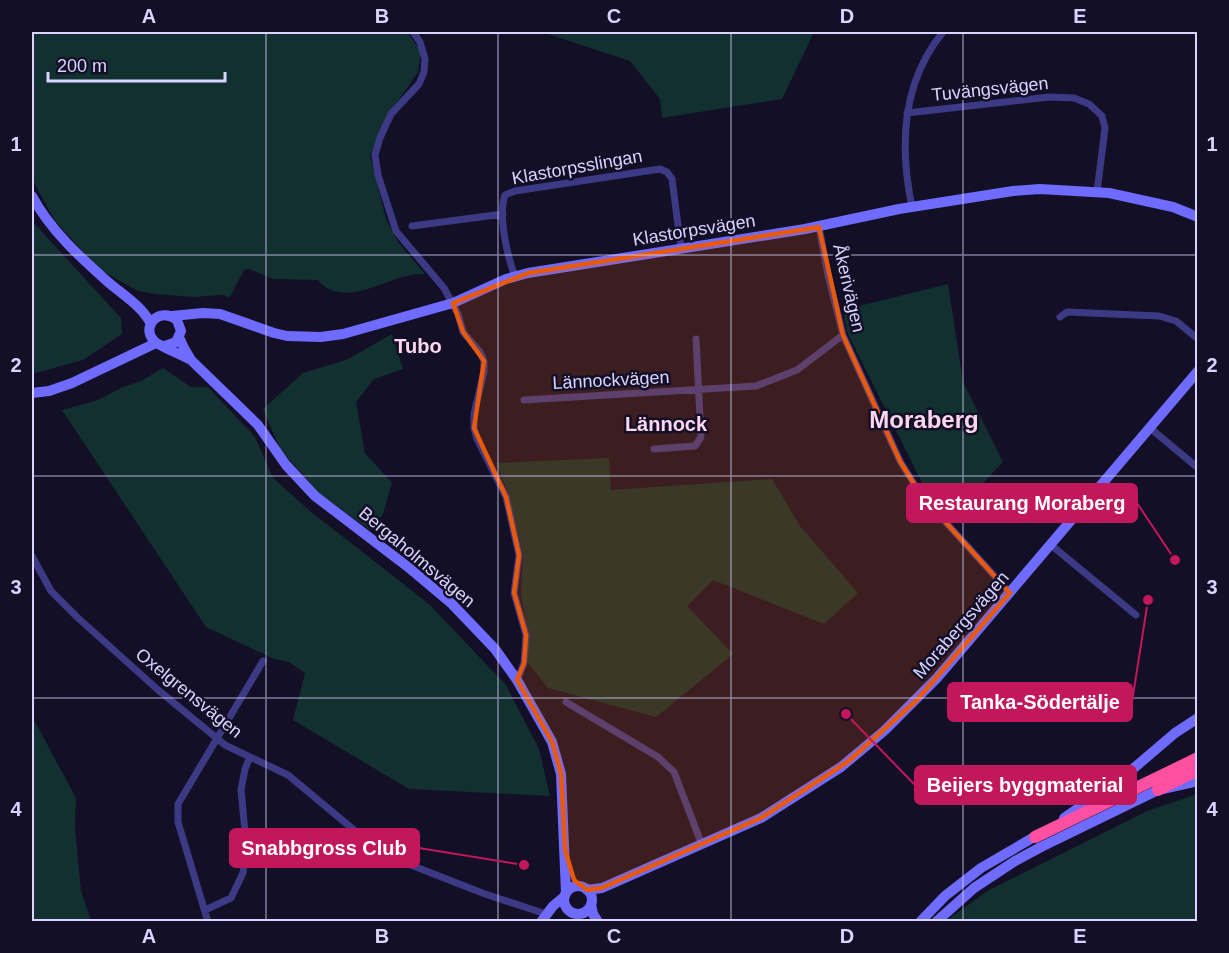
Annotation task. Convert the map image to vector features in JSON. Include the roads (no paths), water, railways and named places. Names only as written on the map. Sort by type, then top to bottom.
[{"type":"highway","points":[[1035,837],[1197,758]]},
{"type":"highway","points":[[1158,790],[1197,770]]},
{"type":"street","points":[[412,32],[420,42],[425,59],[424,72],[419,84],[391,114],[380,138],[375,156],[378,175],[396,231],[444,288],[453,303],[463,332],[480,352],[484,361],[474,414],[474,428],[477,439],[506,497],[519,555],[514,593],[526,635],[524,663],[517,680]]},
{"type":"street","points":[[912,207],[906,169],[907,113],[916,76],[943,32]]},
{"type":"street","name":"Tuvängsvägen","points":[[907,113],[1049,97],[1074,98],[1089,104],[1102,116],[1105,128],[1096,192]]},
{"type":"street","name":"Klastorpsslingan","points":[[515,276],[509,262],[502,205],[505,195],[515,191],[660,169],[667,172],[672,179],[681,248]]},
{"type":"street","name":"Klastorpsvägen","points":[[172,316],[220,314],[274,333],[300,337],[343,334],[453,303],[515,276],[819,227],[912,207],[1013,191],[1040,189],[1096,192],[1173,207],[1197,217]]},
{"type":"street","points":[[32,196],[47,221],[57,232],[109,283],[147,315],[152,338],[160,344]]},
{"type":"street","name":"Klastorpsslingan","points":[[412,226],[503,213]]},
{"type":"street","name":"Åkerivägen","points":[[819,227],[843,335],[900,461],[921,495],[1010,593]]},
{"type":"street","points":[[128,298],[160,315],[172,316]]},
{"type":"street","points":[[1060,317],[1067,312],[1160,316],[1176,321],[1197,339]]},
{"type":"street","points":[[32,393],[49,391],[72,383],[160,344],[173,344],[180,333],[203,313]]},
{"type":"street","points":[[124,359],[160,315]]},
{"type":"street","name":"Bergaholmsvägen","points":[[172,316],[179,322],[183,348],[191,360],[258,425],[286,465],[315,496],[443,596],[495,649],[517,680],[552,742],[561,774],[566,895]]},
{"type":"street","name":"Lännockvägen","points":[[524,399],[756,386],[797,370],[843,335]]},
{"type":"street","points":[[654,449],[695,446],[701,437],[696,339]]},
{"type":"street","name":"Bergaholmsvägen","points":[[160,344],[191,360]]},
{"type":"street","name":"Morabergsvägen","points":[[584,888],[602,888],[761,818],[849,761],[916,700],[1051,545],[1197,371]]},
{"type":"street","points":[[1150,428],[1197,468]]},
{"type":"street","points":[[1051,545],[1136,615]]},
{"type":"street","name":"Oxelgrensvägen","points":[[32,556],[51,591],[77,618],[225,745],[288,774],[360,835],[398,860],[543,918]]},
{"type":"street","points":[[208,921],[178,822],[178,804],[264,661]]},
{"type":"street","points":[[566,702],[658,757],[674,772],[702,845]]},
{"type":"street","points":[[920,921],[945,896],[981,868],[1035,837],[1111,787],[1175,733],[1197,718]]},
{"type":"street","points":[[205,910],[231,898],[243,873],[246,842],[241,790],[250,757]]},
{"type":"street","points":[[936,921],[974,888],[1015,861],[1158,790],[1197,782]]},
{"type":"street","name":"Bergaholmsvägen","points":[[565,850],[573,880],[584,888]]},
{"type":"street","points":[[543,918],[573,888],[584,888],[592,902],[593,914],[598,921]]},
{"type":"street","name":"Morabergsvägen","points":[[592,902],[602,888]]},
{"type":"street","points":[[566,895],[566,906],[576,916]]},
{"type":"street","points":[[543,918],[576,916],[584,913],[592,902]]},
{"type":"place","name":"Restaurang Moraberg","points":[[1175,560]]},
{"type":"place","name":"Tanka-Södertälje","points":[[1148,600]]},
{"type":"place","name":"Beijers byggmaterial","points":[[846,714]]},
{"type":"place","name":"Snabbgross Club","points":[[524,865]]},
{"type":"district","name":"Tubo","points":[[418,346]]},
{"type":"district","name":"Moraberg","points":[[924,419]]},
{"type":"district","name":"Lännock","points":[[666,424]]}]
